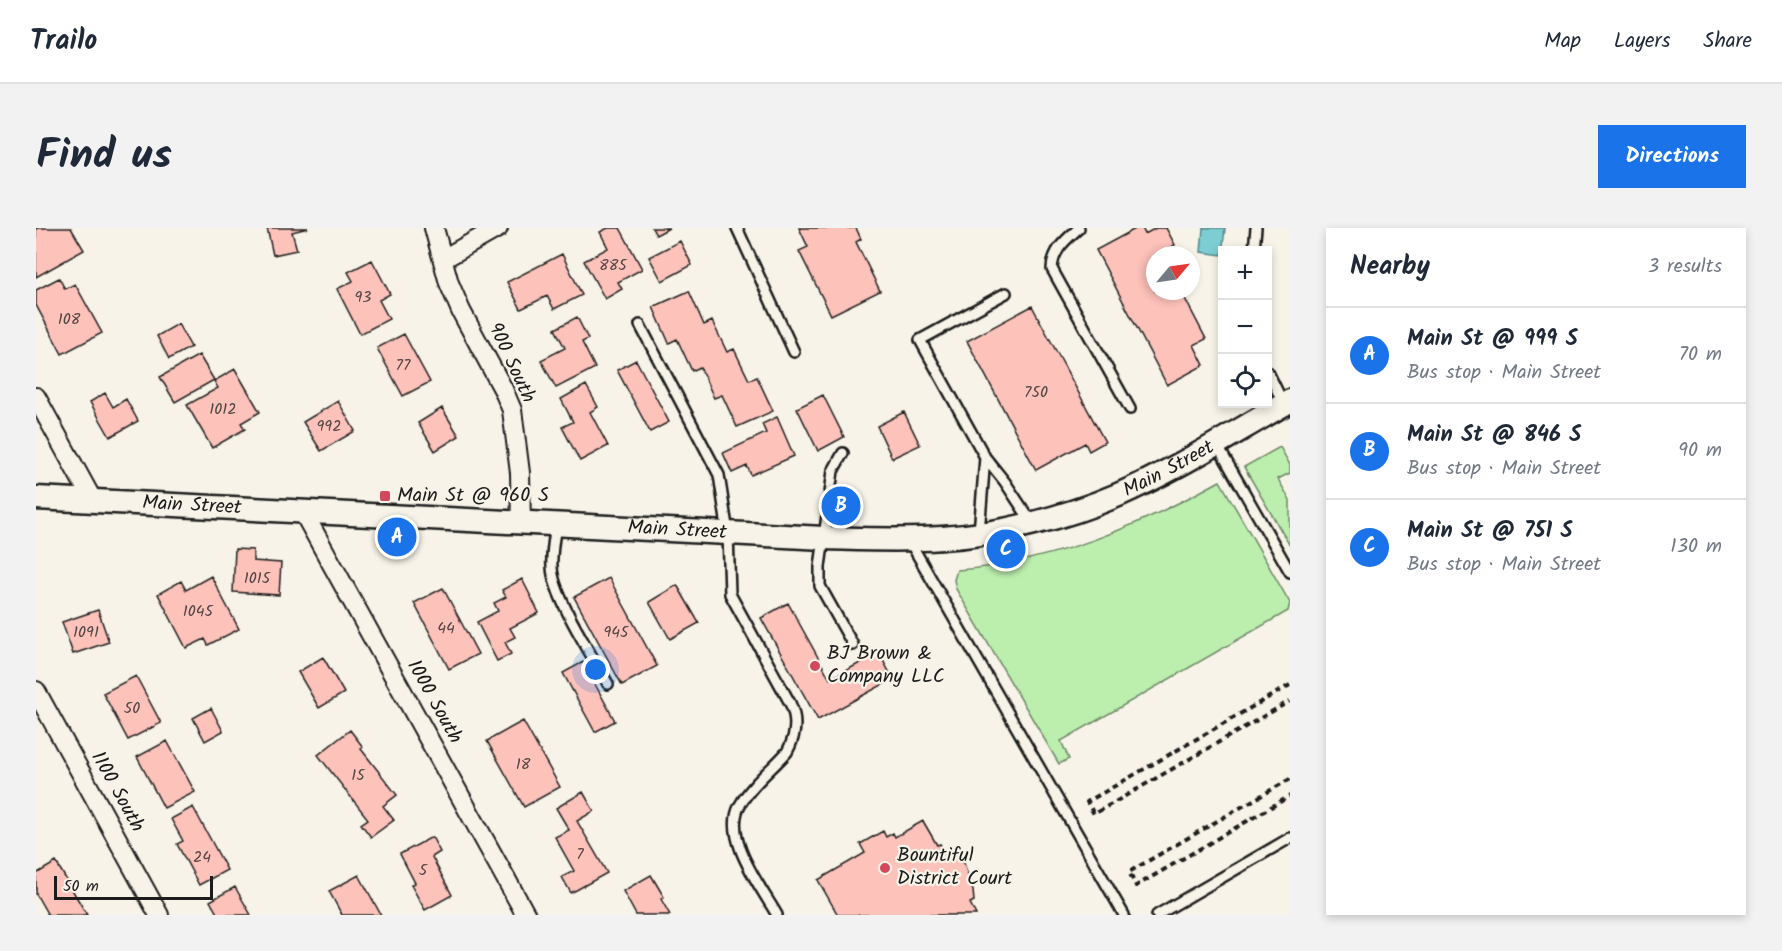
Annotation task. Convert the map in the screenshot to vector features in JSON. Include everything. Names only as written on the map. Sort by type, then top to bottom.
[{"type":"street","name":"900 South","points":[[434,228],[461,311],[493,369],[512,410],[520,473],[521,523]]},
{"type":"street","points":[[443,259],[498,228]]},
{"type":"street","points":[[36,397],[93,501]]},
{"type":"street","name":"Main Street","points":[[36,498],[824,538],[909,540],[944,538],[1032,523],[1073,512],[1118,495],[1287,403]]},
{"type":"street","name":"1000 South","points":[[303,512],[526,915]]},
{"type":"street","name":"1100 South","points":[[36,691],[159,915]]},
{"type":"lane","points":[[737,228],[794,352]]},
{"type":"lane","points":[[1079,228],[1057,249],[1052,269],[1130,409]]},
{"type":"lane","points":[[1254,246],[1256,228]]},
{"type":"lane","points":[[1006,293],[920,340],[985,458],[1005,482],[1032,523]]},
{"type":"lane","points":[[640,325],[719,475],[728,533],[730,594],[790,703],[795,719],[792,743],[787,752],[746,797],[735,818],[738,844],[777,915]]},
{"type":"lane","points":[[1272,379],[1287,403]]},
{"type":"lane","points":[[1216,443],[1290,572]]},
{"type":"lane","points":[[843,453],[833,471],[820,586],[853,645]]},
{"type":"lane","points":[[979,533],[985,458]]},
{"type":"lane","points":[[556,525],[552,560],[553,576],[567,609],[608,684]]},
{"type":"lane","points":[[909,540],[1124,915]]},
{"type":"lane","points":[[1157,915],[1290,838]]},
{"type":"path","points":[[1290,685],[1087,802],[1094,814],[1290,701]]},
{"type":"path","points":[[1290,779],[1129,872],[1136,886],[1290,796]]},
{"type":"green space","points":[[1280,447],[1290,465],[1290,473],[1278,479],[1290,500],[1290,546],[1244,467]]},
{"type":"green space","points":[[1220,481],[1290,603],[1288,611],[1061,741],[1069,759],[1059,764],[956,589],[954,580],[957,570],[1026,560],[1093,540],[1125,528]]},
{"type":"water","points":[[1203,228],[1225,228],[1223,246],[1218,246],[1218,254],[1201,252]]},
{"type":"building","points":[[36,228],[71,228],[84,250],[36,277]]},
{"type":"building","points":[[267,228],[308,228],[292,232],[297,250],[273,255]]},
{"type":"building","points":[[608,228],[620,228],[642,269],[618,282],[622,289],[605,299],[584,261],[608,248],[600,232]]},
{"type":"building","points":[[652,228],[669,228],[656,235]]},
{"type":"building","points":[[799,228],[856,228],[861,239],[856,242],[880,291],[831,315],[799,251],[808,247]]},
{"type":"building","points":[[1137,228],[1142,228],[1145,234],[1156,228],[1166,228],[1175,245],[1146,246],[1146,300],[1186,300],[1206,339],[1194,345],[1204,365],[1167,385],[1096,250]]},
{"type":"building","points":[[680,241],[692,265],[662,281],[649,257]]},
{"type":"building","points":[[562,254],[582,295],[554,309],[547,296],[521,309],[507,282]]},
{"type":"building","points":[[372,260],[390,294],[379,300],[389,319],[360,334],[337,289],[353,281],[348,272]]},
{"type":"building","points":[[59,278],[65,289],[75,284],[102,333],[62,354],[36,305],[36,290]]},
{"type":"building","points":[[689,291],[704,325],[712,321],[727,352],[734,349],[749,380],[757,377],[773,411],[737,427],[722,395],[714,398],[700,367],[692,371],[677,339],[669,343],[653,307]]},
{"type":"building","points":[[1032,306],[1105,442],[1089,451],[1085,443],[1036,470],[967,341]]},
{"type":"building","points":[[577,317],[588,339],[582,342],[595,368],[556,388],[541,360],[565,348],[555,329]]},
{"type":"building","points":[[178,324],[191,347],[169,359],[157,336]]},
{"type":"building","points":[[404,334],[430,382],[403,396],[377,348]]},
{"type":"building","points":[[199,355],[214,380],[175,402],[160,377]]},
{"type":"building","points":[[636,360],[669,422],[650,432],[617,370]]},
{"type":"building","points":[[235,369],[260,412],[241,423],[245,429],[212,448],[187,405],[218,388],[214,381]]},
{"type":"building","points":[[586,385],[598,407],[590,412],[608,446],[580,461],[562,427],[573,422],[561,399]]},
{"type":"building","points":[[105,393],[113,407],[126,399],[138,421],[110,437],[90,402]]},
{"type":"building","points":[[823,395],[844,437],[818,451],[797,408]]},
{"type":"building","points":[[338,401],[355,431],[321,451],[303,422]]},
{"type":"building","points":[[442,408],[459,436],[435,451],[418,423]]},
{"type":"building","points":[[904,412],[920,445],[892,458],[877,426]]},
{"type":"building","points":[[777,417],[794,456],[751,475],[747,466],[732,473],[723,453],[766,433],[762,424]]},
{"type":"building","points":[[235,549],[253,550],[253,561],[281,563],[279,595],[233,592]]},
{"type":"building","points":[[211,576],[239,629],[208,645],[205,639],[186,648],[158,594],[181,581],[186,590]]},
{"type":"building","points":[[609,578],[657,666],[622,685],[574,597]]},
{"type":"building","points":[[522,579],[539,613],[510,628],[515,637],[505,642],[511,654],[497,661],[477,622],[498,611],[494,603],[506,597],[502,590]]},
{"type":"building","points":[[677,585],[699,623],[670,639],[649,602]]},
{"type":"building","points":[[443,588],[478,654],[449,669],[414,603]]},
{"type":"building","points":[[788,603],[830,679],[879,653],[893,679],[818,720],[761,618]]},
{"type":"building","points":[[98,610],[109,642],[73,654],[62,622]]},
{"type":"building","points":[[323,657],[344,693],[319,708],[298,672]]},
{"type":"building","points":[[583,662],[615,721],[595,732],[563,673]]},
{"type":"building","points":[[136,676],[161,723],[128,740],[103,693]]},
{"type":"building","points":[[211,708],[223,731],[205,741],[193,718]]},
{"type":"building","points":[[523,721],[560,787],[524,807],[487,741]]},
{"type":"building","points":[[350,730],[363,747],[361,749],[397,795],[383,806],[394,820],[371,837],[361,824],[368,819],[318,755]]},
{"type":"building","points":[[167,741],[195,792],[164,808],[137,757]]},
{"type":"building","points":[[583,792],[594,811],[577,821],[607,873],[571,893],[562,877],[574,871],[555,837],[569,830],[556,808]]},
{"type":"building","points":[[193,807],[227,870],[199,885],[177,844],[183,841],[171,819]]},
{"type":"building","points":[[923,821],[937,845],[940,844],[945,853],[952,849],[964,863],[973,891],[974,901],[970,903],[976,915],[838,915],[818,880],[865,853],[860,844],[883,831],[886,837],[893,833],[895,837]]},
{"type":"building","points":[[432,837],[440,852],[432,857],[452,895],[425,910],[411,885],[415,883],[400,854]]},
{"type":"building","points":[[56,862],[87,915],[48,915],[36,894],[36,874]]},
{"type":"building","points":[[359,875],[381,915],[342,915],[329,891]]},
{"type":"building","points":[[651,875],[664,897],[661,899],[670,915],[636,915],[623,891]]},
{"type":"building","points":[[235,887],[251,915],[218,915],[210,901]]},
{"type":"place","name":"Main St @ 960 S","points":[[385,496]]},
{"type":"place","name":"Main St @ 846 S","points":[[841,506]]},
{"type":"place","name":"Main St @ 999 S","points":[[397,537]]},
{"type":"place","name":"Main St @ 751 S","points":[[1006,549]]},
{"type":"place","name":"BJ Brown & Company LLC","points":[[815,666]]},
{"type":"place","name":"Bountiful District Court","points":[[885,868]]}]
